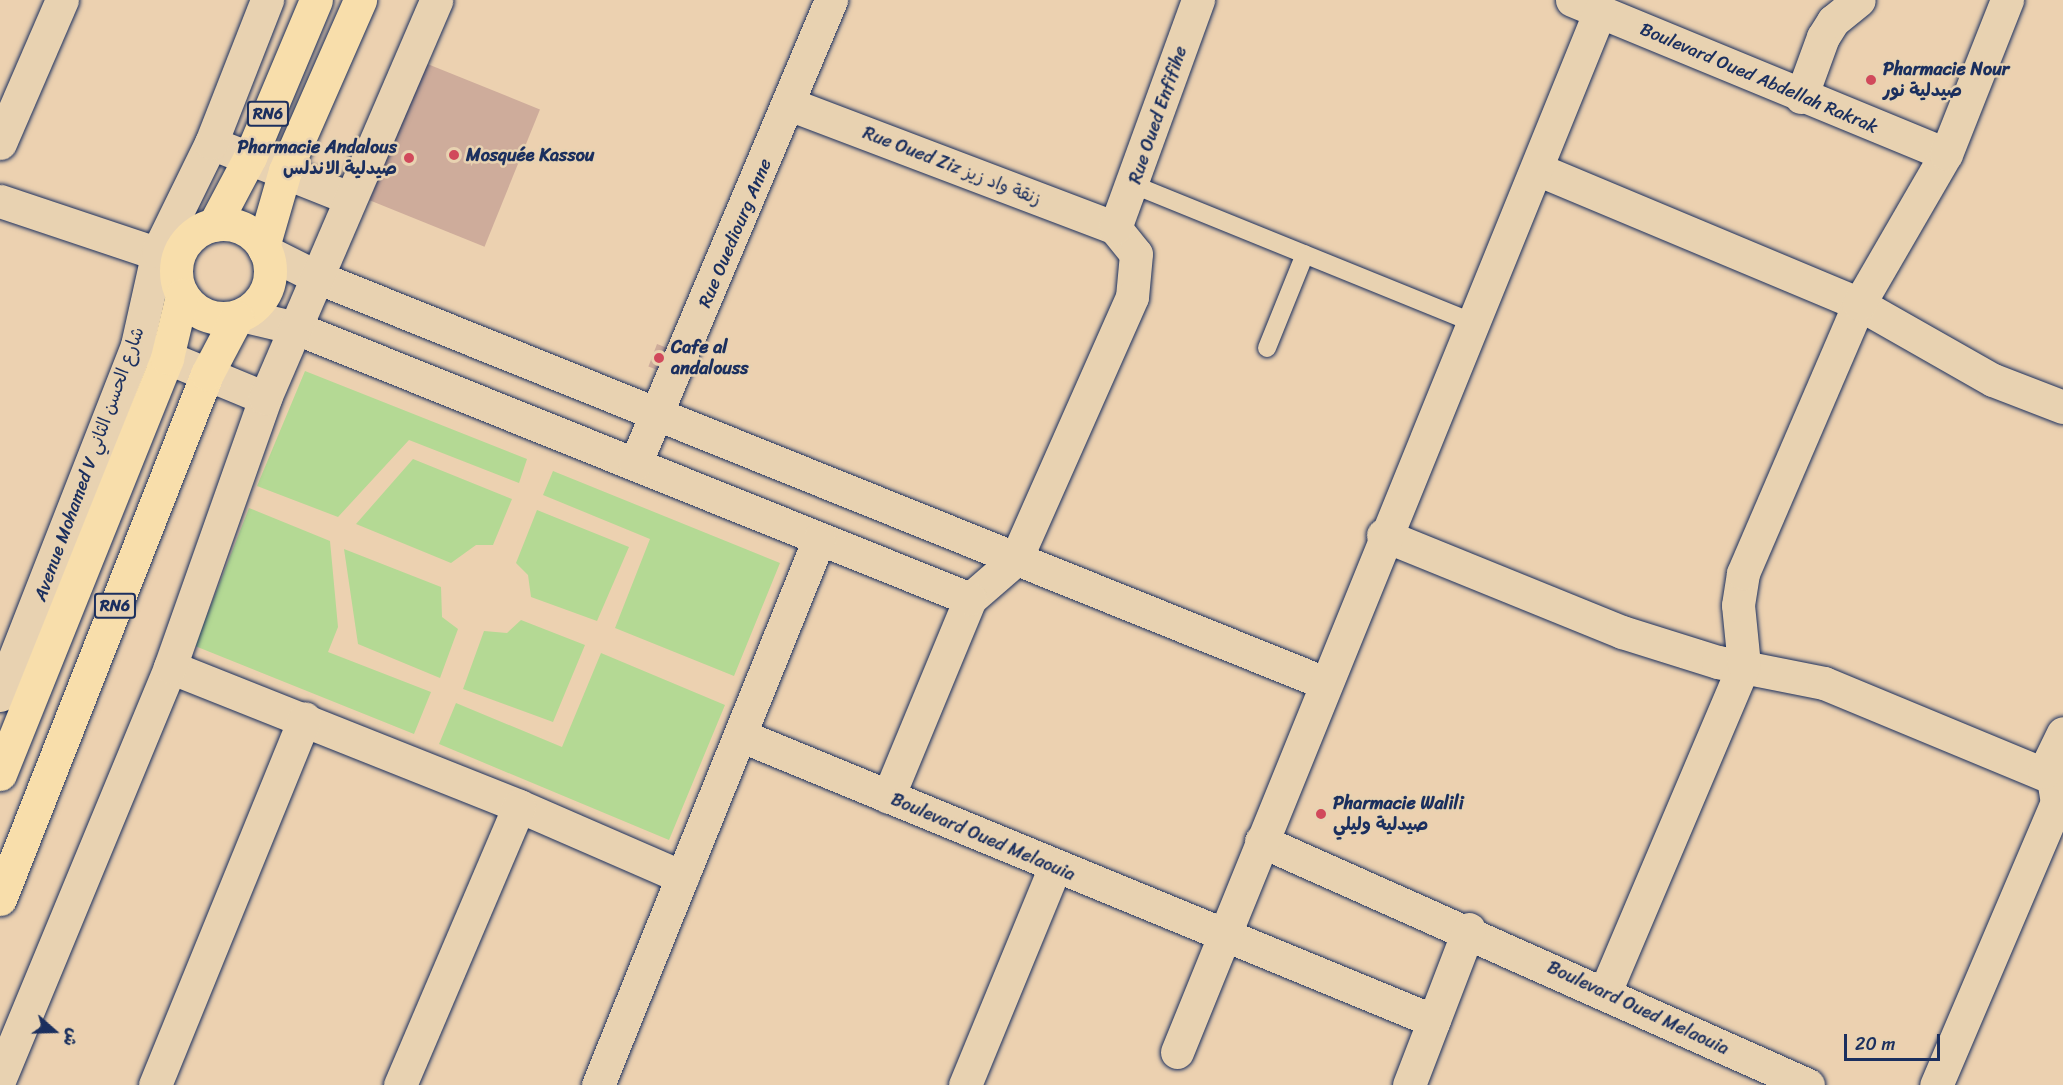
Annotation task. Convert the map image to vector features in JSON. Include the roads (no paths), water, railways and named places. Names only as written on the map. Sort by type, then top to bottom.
[{"type":"main road","name":"RN6","points":[[214,225],[250,157],[316,0]]},
{"type":"main road","name":"RN6","points":[[0,899],[207,374],[239,316],[254,307],[269,281],[264,249],[285,171],[360,0]]},
{"type":"main road","points":[[167,256],[190,237],[214,225],[242,228],[264,249]]},
{"type":"main road","name":"RN6","points":[[0,774],[167,358],[182,295],[167,256]]},
{"type":"main road","points":[[182,295],[206,315],[239,316]]},
{"type":"street","points":[[0,143],[62,0]]},
{"type":"street","name":"Avenue Mohamed V شارع الحسن الثاني","points":[[0,695],[137,345],[167,256],[267,0]]},
{"type":"street","points":[[0,1077],[170,667],[265,398],[317,277],[347,197],[435,0]]},
{"type":"street","name":"Rue Ouediourg Anne","points":[[635,464],[660,413],[831,0]]},
{"type":"street","name":"Rue Oued Enfifihe","points":[[1115,228],[1134,185],[1198,0]]},
{"type":"street","points":[[1801,97],[1823,37],[1833,21],[1859,0]]},
{"type":"street","points":[[1605,992],[1744,665],[1738,606],[1743,573],[1859,304],[1946,154],[2007,0]]},
{"type":"street","points":[[1177,1052],[1383,535],[1537,169],[1586,6]]},
{"type":"street","name":"Boulevard Oued Abdellah Rakrak","points":[[1586,6],[1635,12],[1801,97],[1946,154]]},
{"type":"street","name":"Rue Oued Ziz زنقة واد زيز","points":[[789,104],[1115,228]]},
{"type":"street","points":[[211,143],[347,197]]},
{"type":"street","points":[[1537,169],[1859,304],[1993,380],[2063,407]]},
{"type":"street","points":[[0,201],[167,256]]},
{"type":"street","points":[[888,798],[970,599],[1016,559],[1132,297],[1136,254],[1115,228]]},
{"type":"street","points":[[264,249],[317,277],[660,413],[1325,683]]},
{"type":"street","points":[[239,316],[296,328],[970,599]]},
{"type":"street","points":[[137,345],[265,398]]},
{"type":"street","points":[[1383,535],[1622,632],[1744,665],[1824,683],[2044,772],[2058,786],[2057,802],[1936,1085]]},
{"type":"street","points":[[598,1085],[742,736],[819,539]]},
{"type":"street","points":[[170,667],[305,718],[519,806],[682,878]]},
{"type":"street","points":[[155,1085],[305,718]]},
{"type":"street","points":[[2044,772],[2063,733]]},
{"type":"street","name":"Boulevard Oued Melaouia","points":[[742,736],[1223,937],[1434,1021]]},
{"type":"street","points":[[400,1085],[519,806]]},
{"type":"street","name":"Boulevard Oued Melaouia","points":[[1261,840],[1469,929],[1793,1082]]},
{"type":"street","points":[[965,1085],[1055,867]]},
{"type":"street","points":[[1409,1085],[1469,929]]},
{"type":"lane","points":[[1134,185],[1471,322]]},
{"type":"lane","points":[[1267,348],[1305,254]]},
{"type":"place","name":"Pharmacie Nour صيدلية نور","points":[[1871,80]]},
{"type":"place","name":"Mosquée Kassou","points":[[454,155]]},
{"type":"place","name":"Pharmacie Andalous صيدلية الاندلس","points":[[409,158]]},
{"type":"place","name":"Cafe al andalouss","points":[[659,358]]},
{"type":"place","name":"Pharmacie Walili صيدلية وليلي","points":[[1321,814]]}]
